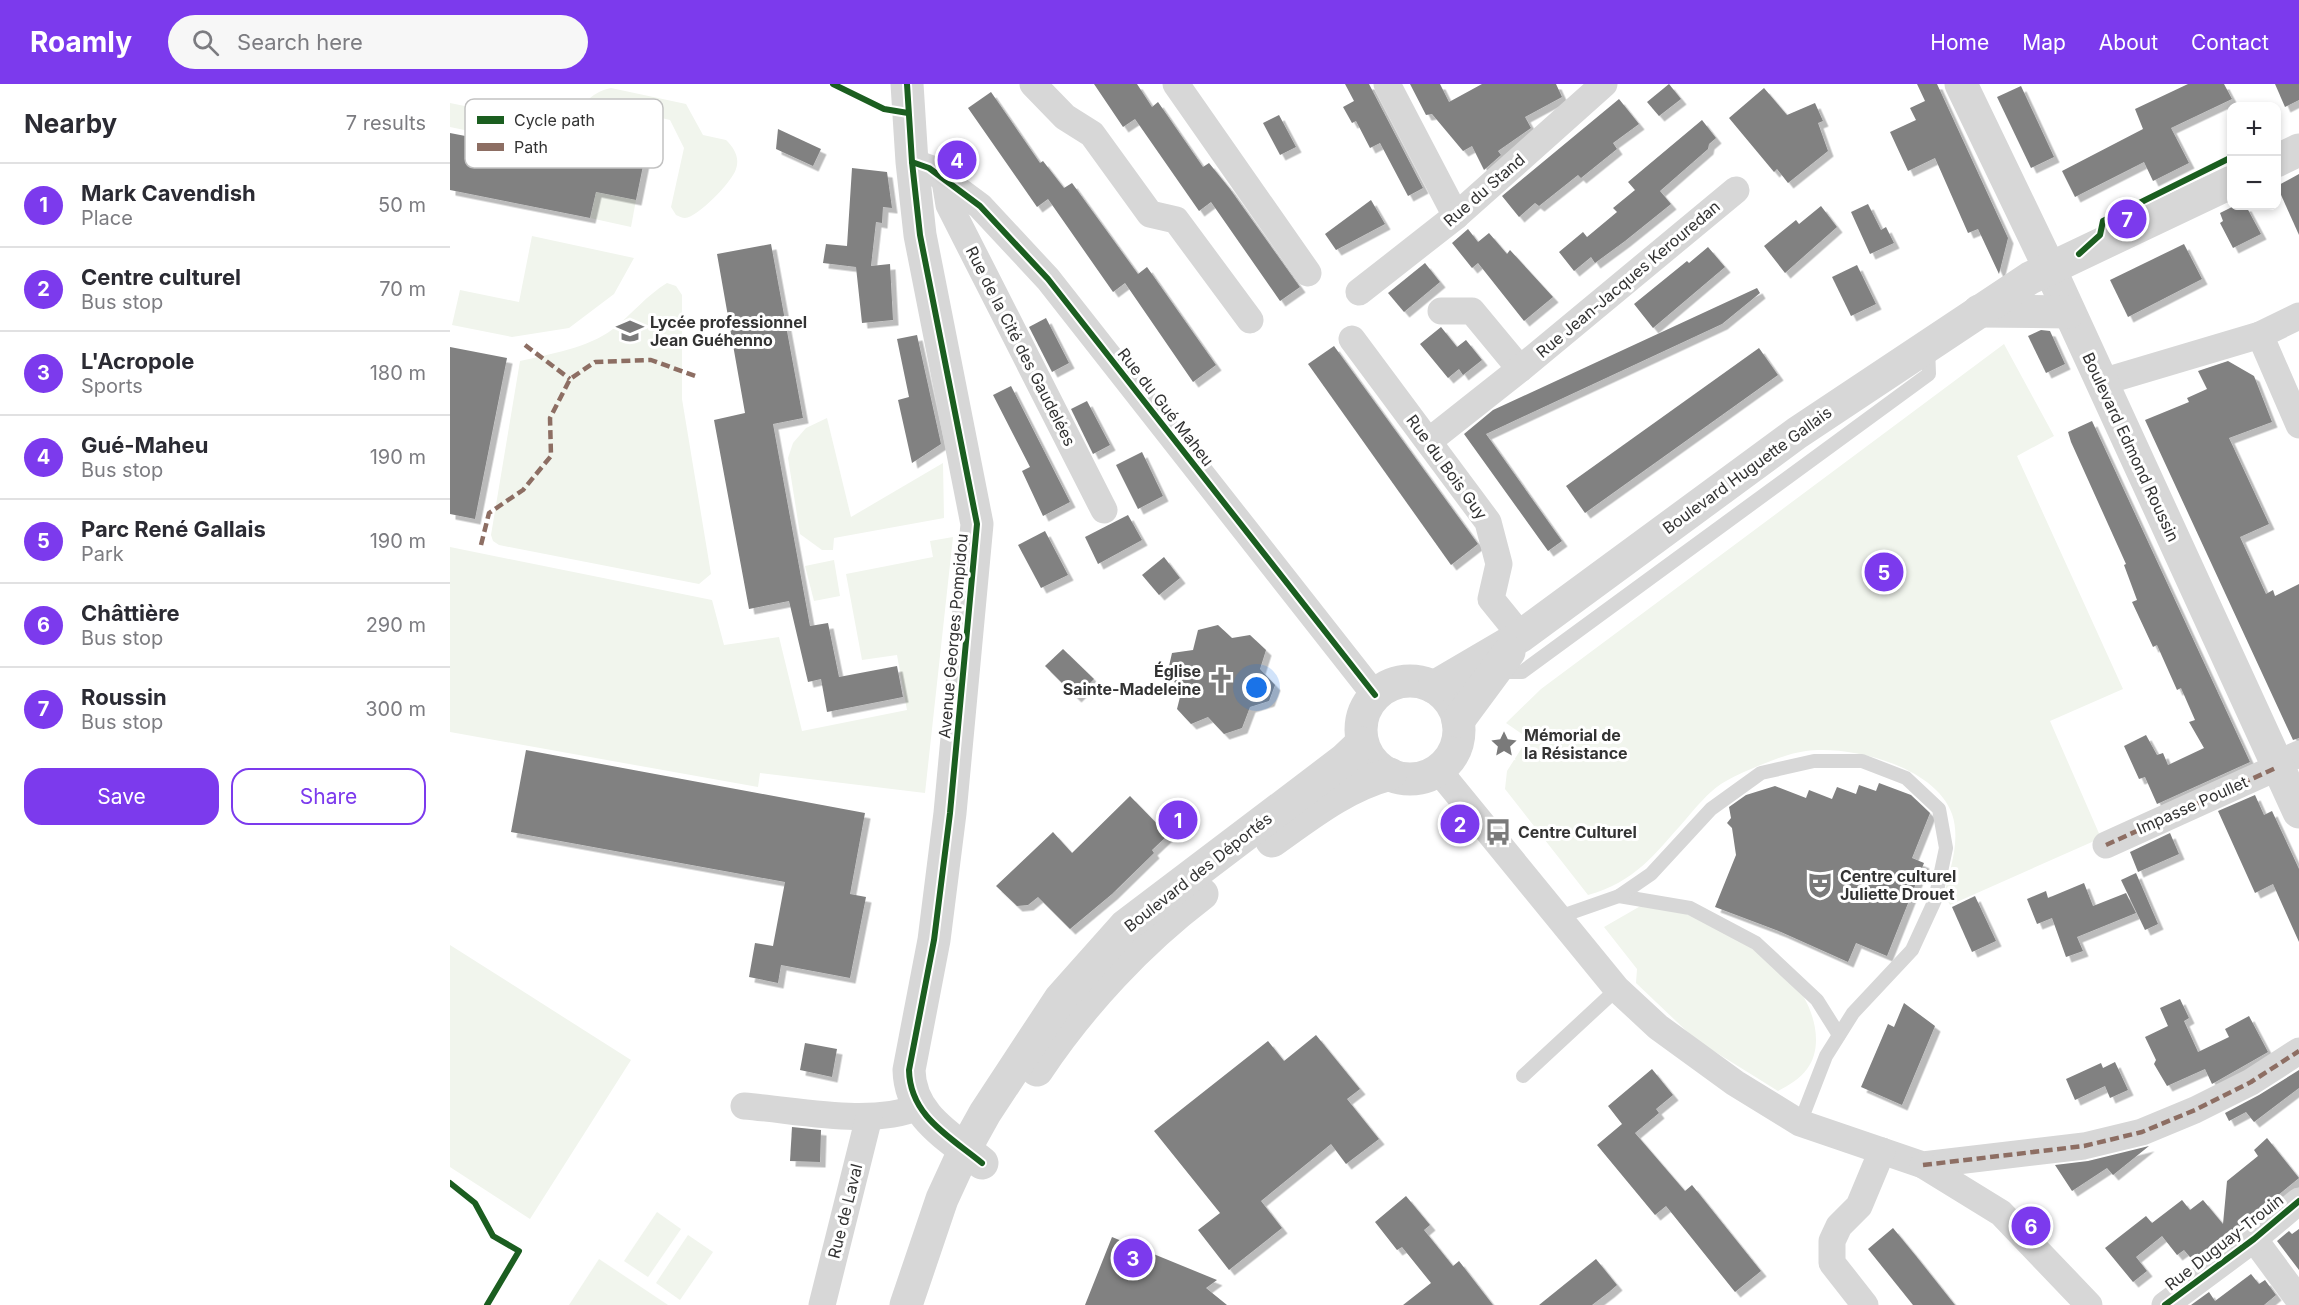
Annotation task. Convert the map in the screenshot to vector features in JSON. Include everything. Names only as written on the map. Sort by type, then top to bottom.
[{"type":"street","name":"Avenue Georges Pompidou","points":[[907,84],[920,236],[977,524],[950,813],[934,940],[909,1070],[909,1084],[924,1116],[973,1156]]},
{"type":"street","points":[[1034,84],[1065,117],[1092,134],[1150,214],[1176,220],[1250,320]]},
{"type":"street","points":[[1176,84],[1308,273]]},
{"type":"street","points":[[1387,84],[1456,216]]},
{"type":"street","name":"Boulevard Edmond Roussin","points":[[1961,84],[2285,762],[2299,812]]},
{"type":"street","name":"Rue du Stand","points":[[1359,292],[1456,216],[1593,88]]},
{"type":"street","points":[[2281,159],[2299,150]]},
{"type":"street","name":"Rue du Gué Maheu","points":[[912,162],[929,168],[997,222],[1048,279],[1375,694]]},
{"type":"street","name":"Rue de la Cité des Gaudelées","points":[[945,181],[949,205],[1104,510]]},
{"type":"street","name":"Boulevard Huguette Gallais","points":[[1434,687],[1521,636],[1797,433],[1979,311],[2049,267],[2227,184]]},
{"type":"street","name":"Rue Jean-Jacques Kerouredan","points":[[1429,441],[1520,369],[1736,190]]},
{"type":"street","name":"Rue Jean-Jacques Kerouredan","points":[[1441,311],[1472,311],[1520,369]]},
{"type":"street","points":[[1979,311],[2068,312]]},
{"type":"street","points":[[2102,382],[2260,335],[2299,316]]},
{"type":"street","points":[[2260,335],[2299,425]]},
{"type":"street","name":"Rue du Bois Guy","points":[[1352,339],[1488,522],[1499,564],[1491,599],[1521,636]]},
{"type":"street","name":"Boulevard Huguette Gallais","points":[[1458,721],[1521,636]]},
{"type":"street","points":[[1403,681],[1419,681],[1434,687],[1450,701],[1458,721],[1458,740],[1451,757],[1438,770],[1414,778],[1390,774],[1368,756],[1362,743],[1361,726],[1365,709],[1375,694],[1388,685],[1403,681]]},
{"type":"street","name":"Boulevard des Déportés","points":[[929,1305],[965,1200],[973,1156],[985,1113],[1060,999],[1125,926],[1344,760],[1362,743]]},
{"type":"street","name":"Impasse Poullet","points":[[2106,845],[2285,762]]},
{"type":"street","points":[[1438,770],[1556,918],[1617,989],[1658,1027],[1735,1083],[1800,1123],[1923,1165],[2001,1213],[2089,1305]]},
{"type":"street","name":"Boulevard des Déportés","points":[[906,1305],[942,1199],[1054,1045],[1120,968],[1183,908],[1301,820],[1362,782],[1390,774]]},
{"type":"street","points":[[1923,1165],[2084,1146],[2142,1132],[2195,1110],[2251,1082],[2299,1051]]},
{"type":"street","points":[[744,1106],[869,1117],[903,1113],[918,1107]]},
{"type":"street","name":"Rue de Laval","points":[[822,1305],[869,1117]]},
{"type":"street","points":[[1864,1305],[1832,1263],[1832,1241],[1839,1226],[1859,1206],[1882,1151]]},
{"type":"street","name":"Rue Duguay-Trouin","points":[[2165,1305],[2254,1239],[2299,1201]]},
{"type":"street","points":[[2254,1239],[2299,1300]]},
{"type":"lane","points":[[1495,672],[1522,672],[1929,374],[1928,345]]},
{"type":"lane","points":[[1556,918],[1619,896],[1652,874],[1711,809],[1761,773],[1814,760],[1862,761],[1906,778],[1939,809],[1946,848],[1935,900],[1912,950],[1852,1013],[1826,1056],[1800,1123]]},
{"type":"lane","points":[[1619,896],[1690,908],[1756,943],[1817,1000],[1839,1035]]},
{"type":"lane","points":[[1523,1076],[1617,989]]},
{"type":"shaded area","points":[[611,88],[663,99],[589,99]]},
{"type":"shaded area","points":[[663,99],[686,104],[703,135],[726,140],[736,153],[736,169],[728,182],[698,212],[684,218],[676,215],[671,207],[684,148],[670,120],[663,118]]},
{"type":"shaded area","points":[[450,103],[465,106],[465,130],[450,127]]},
{"type":"shaded area","points":[[596,192],[636,200],[631,227],[590,218]]},
{"type":"shaded area","points":[[532,236],[634,258],[614,294],[569,328],[512,337],[452,325],[460,290],[519,302]]},
{"type":"shaded area","points":[[667,283],[676,286],[682,295],[682,399],[711,574],[699,584],[499,545],[493,541],[491,535],[520,361],[568,349],[603,336]]},
{"type":"shaded area","points":[[2004,344],[2054,436],[2017,456],[2123,689],[2050,721],[2101,838],[1950,905],[1944,894],[1954,854],[1955,834],[1952,814],[1943,797],[1910,771],[1889,762],[1845,752],[1806,751],[1770,761],[1721,784],[1702,800],[1643,866],[1619,883],[1588,895],[1505,789],[1507,771],[1528,738],[1506,723],[1541,689]]},
{"type":"shaded area","points":[[827,418],[851,517],[943,463],[944,518],[834,538],[833,550],[822,550],[800,534],[788,458],[793,443],[806,428]]},
{"type":"shaded area","points":[[953,537],[925,793],[760,773],[758,787],[450,732],[450,547],[712,600],[724,645],[779,637],[802,731],[907,710],[897,655],[862,660],[846,574],[933,557],[930,541]]},
{"type":"shaded area","points":[[834,560],[840,596],[814,601],[805,566]]},
{"type":"shaded area","points":[[1644,904],[1691,916],[1722,930],[1748,945],[1792,981],[1811,1011],[1816,1036],[1813,1059],[1801,1076],[1778,1091],[1696,1040],[1636,983],[1637,969],[1604,927]]},
{"type":"shaded area","points":[[450,945],[631,1060],[530,1219],[450,1167]]},
{"type":"shaded area","points":[[657,1212],[681,1229],[648,1277],[624,1261]]},
{"type":"shaded area","points":[[688,1235],[713,1252],[680,1300],[656,1283]]},
{"type":"shaded area","points":[[599,1259],[668,1305],[569,1305]]},
{"type":"building","points":[[1094,84],[1137,84],[1152,107],[1158,102],[1203,167],[1209,163],[1230,189],[1300,287],[1280,301],[1211,202],[1199,211],[1135,119],[1123,127]]},
{"type":"building","points":[[1345,84],[1369,84],[1423,188],[1408,196],[1380,143],[1370,148],[1356,121],[1352,123],[1343,107],[1354,101]]},
{"type":"building","points":[[1410,84],[1440,84],[1449,102],[1482,84],[1556,84],[1562,97],[1525,117],[1531,128],[1498,151],[1501,155],[1484,170],[1472,146],[1463,151],[1432,114],[1426,115]]},
{"type":"building","points":[[1669,84],[1681,99],[1659,116],[1647,102]]},
{"type":"building","points":[[1917,84],[1937,84],[2008,238],[1999,274],[1978,229],[1968,233],[1935,158],[1908,171],[1890,132],[1916,120],[1910,108],[1925,101]]},
{"type":"building","points":[[2188,84],[2224,84],[2232,99],[2171,128],[2189,163],[2153,181],[2144,162],[2075,197],[2062,171],[2143,129],[2135,109]]},
{"type":"building","points":[[2275,84],[2299,84],[2299,100],[2285,107]]},
{"type":"building","points":[[2021,86],[2054,157],[2031,168],[1997,97]]},
{"type":"building","points":[[1764,88],[1787,115],[1815,103],[1823,121],[1818,123],[1828,151],[1788,183],[1777,169],[1774,172],[1729,118]]},
{"type":"building","points":[[991,92],[1040,163],[1043,161],[1064,188],[1072,183],[1138,274],[1147,267],[1216,365],[1193,382],[1125,283],[1113,292],[1048,199],[1037,207],[968,108]]},
{"type":"building","points":[[1619,99],[1639,124],[1613,143],[1617,149],[1581,178],[1578,175],[1539,206],[1535,203],[1519,217],[1502,196]]},
{"type":"building","points":[[1279,115],[1296,147],[1280,155],[1263,123]]},
{"type":"building","points":[[1702,120],[1716,138],[1709,144],[1708,149],[1660,191],[1671,204],[1595,263],[1591,257],[1574,271],[1559,252],[1583,232],[1587,237],[1617,212],[1613,208],[1635,190],[1628,182]]},
{"type":"building","points":[[778,129],[821,149],[813,166],[776,149]]},
{"type":"building","points":[[450,133],[465,136],[465,168],[643,168],[636,200],[596,192],[590,218],[450,190]]},
{"type":"building","points":[[852,168],[887,172],[892,208],[883,207],[882,223],[876,222],[871,266],[890,264],[893,320],[862,323],[856,267],[823,263],[826,244],[847,246]]},
{"type":"building","points":[[2299,174],[2299,235],[2281,195],[2281,184]]},
{"type":"building","points":[[1371,200],[1385,224],[1336,250],[1325,234]]},
{"type":"building","points":[[1868,204],[1881,230],[1886,227],[1894,243],[1870,254],[1851,212]]},
{"type":"building","points":[[1821,206],[1837,227],[1785,273],[1764,246],[1796,220],[1799,224]]},
{"type":"building","points":[[2227,210],[2248,210],[2261,234],[2233,248],[2220,223],[2223,221],[2220,213]]},
{"type":"building","points":[[1468,229],[1478,242],[1489,233],[1507,254],[1510,250],[1553,297],[1524,321],[1478,263],[1472,268],[1452,243]]},
{"type":"building","points":[[771,244],[803,418],[773,424],[810,626],[828,623],[839,677],[897,666],[903,697],[827,712],[821,679],[808,682],[789,601],[749,609],[714,420],[745,413],[717,254]]},
{"type":"building","points":[[2184,244],[2202,279],[2128,317],[2110,280]]},
{"type":"building","points":[[1708,247],[1725,267],[1653,328],[1634,304]]},
{"type":"building","points":[[1425,263],[1440,282],[1404,312],[1388,293]]},
{"type":"building","points":[[1857,265],[1876,304],[1851,316],[1832,277]]},
{"type":"building","points":[[1757,288],[1760,293],[1722,324],[1486,434],[1562,541],[1548,551],[1464,434],[1493,410]]},
{"type":"building","points":[[1046,318],[1069,363],[1052,372],[1029,327]]},
{"type":"building","points":[[1441,327],[1457,347],[1466,340],[1482,360],[1463,375],[1459,369],[1448,378],[1420,344]]},
{"type":"building","points":[[2041,330],[2050,331],[2065,364],[2046,373],[2028,336]]},
{"type":"building","points":[[917,335],[941,444],[912,463],[898,400],[909,397],[897,339]]},
{"type":"building","points":[[1334,346],[1478,544],[1451,565],[1308,364]]},
{"type":"building","points":[[450,347],[507,358],[475,519],[450,514]]},
{"type":"building","points":[[1759,348],[1778,375],[1585,513],[1566,486]]},
{"type":"building","points":[[2228,361],[2254,376],[2272,422],[2229,438],[2269,524],[2240,537],[2266,594],[2273,590],[2275,596],[2299,584],[2299,738],[2293,740],[2145,420],[2189,402],[2187,398],[2207,389],[2198,371]]},
{"type":"building","points":[[1011,386],[1070,502],[1043,516],[1022,471],[1030,467],[993,395]]},
{"type":"building","points":[[1087,401],[1110,445],[1093,454],[1071,409]]},
{"type":"building","points":[[2092,421],[2250,762],[2157,804],[2145,777],[2139,779],[2124,746],[2146,735],[2157,755],[2163,753],[2168,765],[2204,748],[2189,722],[2195,720],[2181,688],[2177,690],[2157,645],[2153,647],[2132,602],[2137,600],[2124,565],[2126,564],[2071,442],[2068,432]]},
{"type":"building","points":[[1142,452],[1163,496],[1138,509],[1116,465]]},
{"type":"building","points":[[1128,515],[1142,540],[1098,564],[1085,537]]},
{"type":"building","points":[[1045,531],[1068,575],[1041,588],[1018,545]]},
{"type":"building","points":[[1164,557],[1180,578],[1159,595],[1142,575]]},
{"type":"building","name":"Église Sainte-Madeleine","points":[[1218,625],[1232,638],[1250,635],[1266,650],[1260,669],[1275,685],[1269,701],[1250,707],[1242,728],[1224,734],[1208,717],[1191,724],[1177,709],[1182,689],[1167,675],[1172,653],[1193,650],[1198,630]]},
{"type":"building","points":[[1063,649],[1094,679],[1076,697],[1045,666]]},
{"type":"building","points":[[526,750],[865,813],[850,894],[866,897],[850,978],[781,965],[778,983],[749,977],[755,943],[773,946],[785,882],[511,832]]},
{"type":"building","name":"Centre culturel Juliette Drouet","points":[[1879,783],[1911,795],[1930,813],[1912,858],[1924,863],[1887,956],[1856,943],[1848,962],[1781,932],[1715,907],[1736,855],[1732,828],[1727,823],[1731,818],[1729,807],[1746,795],[1775,786],[1806,798],[1809,790],[1832,799],[1837,787],[1856,794],[1859,785],[1876,791]]},
{"type":"building","points":[[2255,795],[2264,815],[2272,811],[2299,869],[2299,942],[2273,884],[2255,893],[2218,811]]},
{"type":"building","points":[[1130,796],[1168,835],[1152,850],[1154,853],[1112,894],[1070,929],[1038,897],[1028,905],[1017,906],[996,886],[1053,832],[1072,853]]},
{"type":"building","points":[[2170,833],[2179,854],[2138,872],[2130,852]]},
{"type":"building","points":[[2136,873],[2158,924],[2145,930],[2121,880]]},
{"type":"building","points":[[2084,883],[2093,906],[2126,893],[2136,913],[2077,937],[2083,951],[2066,957],[2052,918],[2037,924],[2027,899],[2046,891],[2048,898]]},
{"type":"building","points":[[1975,896],[1996,941],[1972,952],[1952,907]]},
{"type":"building","points":[[2180,999],[2189,1018],[2184,1021],[2198,1052],[2229,1037],[2225,1029],[2249,1016],[2268,1052],[2212,1084],[2205,1069],[2167,1086],[2154,1064],[2156,1060],[2145,1037],[2168,1026],[2160,1008]]},
{"type":"building","points":[[1904,1003],[1935,1026],[1902,1105],[1861,1087],[1888,1024],[1894,1027]]},
{"type":"building","points":[[1316,1035],[1360,1089],[1347,1099],[1379,1139],[1346,1164],[1331,1144],[1261,1201],[1282,1228],[1229,1270],[1198,1230],[1220,1213],[1154,1131],[1268,1041],[1284,1061]]},
{"type":"building","points":[[805,1043],[837,1049],[832,1077],[800,1070]]},
{"type":"building","points":[[2115,1062],[2128,1090],[2110,1098],[2105,1086],[2075,1100],[2066,1079],[2101,1063],[2103,1068]]},
{"type":"building","points":[[1652,1069],[1673,1095],[1656,1109],[1659,1113],[1635,1133],[1685,1191],[1692,1185],[1761,1271],[1735,1292],[1666,1206],[1655,1215],[1597,1145],[1622,1124],[1608,1106]]},
{"type":"building","points":[[2299,1070],[2299,1088],[2254,1122],[2246,1112],[2229,1121],[2225,1113]]},
{"type":"building","points":[[792,1127],[821,1130],[820,1162],[790,1161]]},
{"type":"building","points":[[2267,1138],[2299,1178],[2195,1263],[2184,1250],[2177,1255],[2162,1236],[2136,1257],[2147,1271],[2133,1282],[2105,1248],[2146,1216],[2152,1223],[2182,1200],[2190,1210],[2203,1200],[2223,1224],[2227,1181],[2258,1156],[2254,1150]]},
{"type":"building","points":[[2149,1146],[2113,1175],[2107,1168],[2072,1191],[2055,1165],[2088,1161]]},
{"type":"building","points":[[1406,1196],[1430,1225],[1424,1230],[1453,1266],[1459,1261],[1493,1305],[1403,1305],[1431,1283],[1402,1247],[1397,1250],[1375,1222]]},
{"type":"building","points":[[1893,1228],[1955,1305],[1913,1305],[1868,1249]]},
{"type":"building","points":[[2299,1229],[2299,1270],[2277,1241],[2289,1231],[2292,1234]]},
{"type":"building","points":[[1112,1237],[1217,1280],[1206,1288],[1227,1305],[1085,1305]]},
{"type":"building","points":[[1596,1259],[1617,1285],[1609,1292],[1592,1305],[1539,1305]]},
{"type":"building","points":[[2251,1274],[2259,1284],[2265,1280],[2276,1295],[2264,1305],[2191,1305],[2209,1292],[2215,1301]]},
{"type":"marked path","points":[[525,345],[570,379]]},
{"type":"marked path","points":[[481,545],[489,513],[523,490],[551,456],[550,418],[570,379],[595,362],[651,360],[698,377]]},
{"type":"marked path","points":[[2106,845],[2278,767]]},
{"type":"marked path","points":[[1923,1165],[2084,1146],[2142,1132],[2195,1110],[2251,1082],[2299,1051]]},
{"type":"cycle path","points":[[833,84],[884,109],[908,113]]},
{"type":"cycle path","points":[[907,84],[920,235],[977,524],[950,813],[934,940],[909,1070],[911,1086],[924,1113],[945,1134],[982,1163]]},
{"type":"cycle path","points":[[2079,254],[2100,235],[2103,221],[2227,159]]},
{"type":"cycle path","points":[[912,162],[929,168],[980,206],[1048,279],[1375,695]]},
{"type":"cycle path","points":[[450,1183],[475,1203],[493,1236],[519,1251],[487,1305]]},
{"type":"cycle path","points":[[2165,1305],[2254,1239],[2299,1201]]},
{"type":"place","name":"Gué-Maheu","points":[[957,160]]},
{"type":"place","name":"Roussin","points":[[2127,219]]},
{"type":"place","name":"Lycée professionnel Jean Guéhenno","points":[[630,331]]},
{"type":"place","name":"Parc René Gallais","points":[[1884,572]]},
{"type":"place","name":"Église Sainte-Madeleine","points":[[1221,680]]},
{"type":"place","name":"Mémorial de la Résistance","points":[[1504,744]]},
{"type":"place","name":"Mark Cavendish","points":[[1178,820]]},
{"type":"place","name":"Centre culturel","points":[[1460,824]]},
{"type":"place","name":"Centre Culturel","points":[[1498,832]]},
{"type":"place","name":"Centre culturel Juliette Drouet","points":[[1820,885]]},
{"type":"place","name":"Châttière","points":[[2031,1226]]},
{"type":"place","name":"L'Acropole","points":[[1133,1258]]}]
